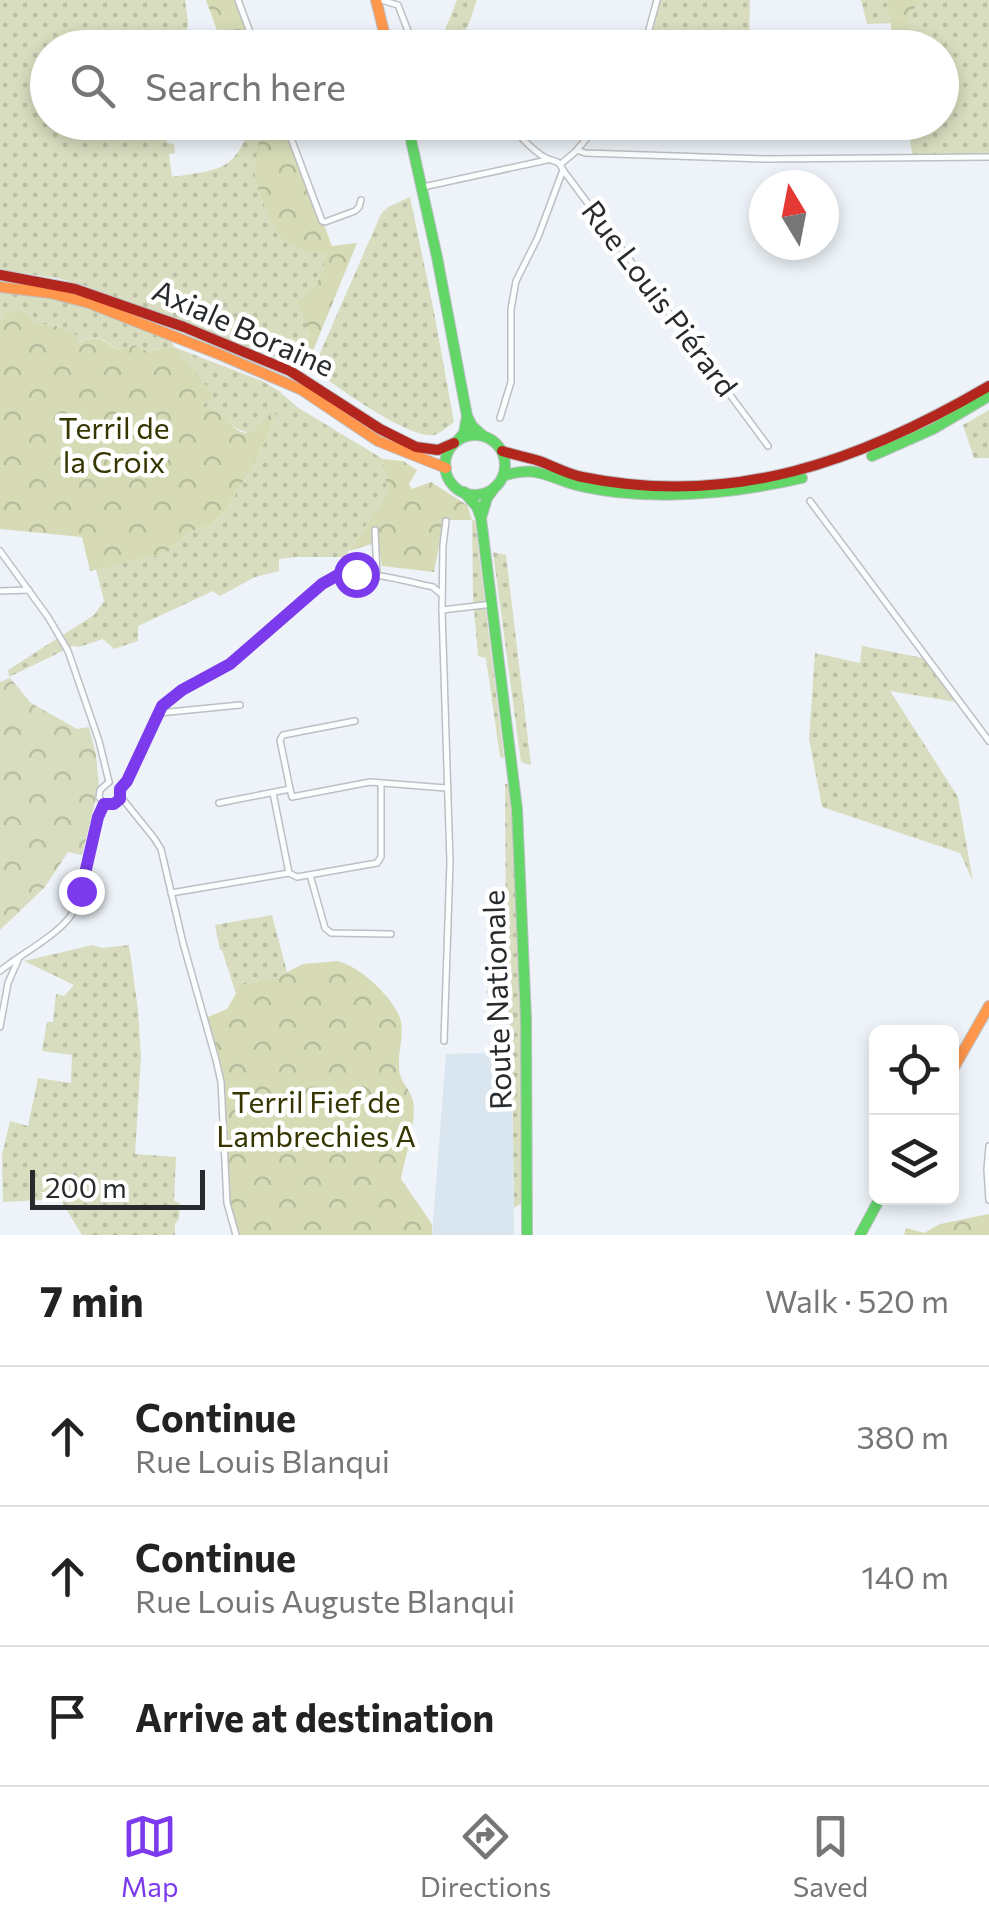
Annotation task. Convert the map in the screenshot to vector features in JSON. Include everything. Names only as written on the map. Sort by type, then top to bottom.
[{"type":"main road","points":[[379,0],[385,30]]},
{"type":"main road","points":[[411,140],[466,416],[464,433],[447,454],[446,468],[452,484],[475,504],[481,518]]},
{"type":"main road","name":"Axiale Boraine","points":[[0,274],[91,292],[290,371],[327,391],[376,426],[422,449],[440,450],[457,441]]},
{"type":"main road","name":"Axiale Boraine","points":[[0,287],[88,304],[207,350],[287,383],[378,441],[446,468]]},
{"type":"main road","points":[[502,452],[598,480],[716,485],[781,475],[840,460],[903,434],[989,384]]},
{"type":"main road","points":[[503,476],[530,468],[598,490],[654,494],[721,492],[787,482],[838,469],[900,445],[989,396]]},
{"type":"main road","points":[[949,420],[989,404]]},
{"type":"main road","points":[[466,416],[482,435],[494,441],[505,464],[503,476],[487,498],[481,518]]},
{"type":"main road","points":[[457,441],[482,435]]},
{"type":"main road","points":[[464,492],[478,494],[495,487]]},
{"type":"main road","name":"Route Nationale","points":[[481,518],[513,764],[526,1018],[526,1235]]},
{"type":"main road","points":[[959,1059],[989,1006]]},
{"type":"main road","points":[[860,1233],[876,1205]]},
{"type":"street","points":[[238,0],[249,30]]},
{"type":"street","points":[[379,0],[398,5],[408,30]]},
{"type":"street","points":[[649,30],[657,0]]},
{"type":"street","points":[[291,140],[322,220],[355,211],[360,200]]},
{"type":"street","points":[[525,140],[547,160],[560,165]]},
{"type":"street","points":[[500,418],[511,382],[516,280],[538,237],[560,165],[585,140]]},
{"type":"street","points":[[576,151],[766,159],[989,157]]},
{"type":"street","points":[[423,187],[547,160]]},
{"type":"street","name":"Rue Louis Piérard","points":[[560,165],[768,446]]},
{"type":"street","points":[[810,501],[989,741]]},
{"type":"street","points":[[444,1041],[450,862],[442,610],[446,521]]},
{"type":"street","points":[[375,530],[376,576]]},
{"type":"street","points":[[0,551],[68,651],[109,782]]},
{"type":"street","points":[[0,971],[71,916],[81,891],[98,817],[127,781],[162,706],[182,690],[230,664],[322,584],[338,575],[376,576],[433,587],[442,595]]},
{"type":"street","points":[[0,591],[28,590]]},
{"type":"street","points":[[442,610],[493,604]]},
{"type":"street","points":[[158,713],[240,706]]},
{"type":"street","points":[[355,721],[283,735],[280,740],[292,797],[370,782],[446,788]]},
{"type":"street","points":[[109,782],[115,784],[161,849],[221,1082],[226,1203],[236,1235]]},
{"type":"street","points":[[109,782],[99,793],[110,804]]},
{"type":"street","points":[[171,893],[377,863],[381,784]]},
{"type":"street","points":[[219,803],[290,790]]},
{"type":"street","points":[[274,793],[289,873]]},
{"type":"street","points":[[310,875],[325,928],[331,932],[391,934]]},
{"type":"street","points":[[0,1027],[8,984],[20,956]]},
{"type":"street","points":[[989,1146],[989,1200]]},
{"type":"shaded area","points":[[512,1052],[514,1235],[432,1235],[446,1054]]},
{"type":"green space","points":[[0,0],[185,0],[187,30],[30,30],[30,140],[167,140],[174,144],[175,153],[169,154],[172,177],[223,166],[244,140],[290,140],[326,254],[318,282],[298,301],[310,333],[303,347],[286,361],[86,286],[0,270]]},
{"type":"green space","points":[[206,0],[238,0],[249,30],[217,30]]},
{"type":"green space","points":[[457,0],[477,0],[465,30],[445,30]]},
{"type":"green space","points":[[657,0],[750,0],[749,30],[649,30]]},
{"type":"green space","points":[[861,0],[989,0],[989,157],[913,158],[910,140],[959,140],[959,30],[893,30],[892,23],[867,24]]},
{"type":"green space","points":[[887,0],[922,0],[909,14],[909,30],[891,30]]},
{"type":"green space","points":[[259,140],[291,140],[332,246],[357,243],[306,368],[286,361],[303,347],[310,334],[297,301],[318,282],[326,254],[292,245],[278,234],[255,179]]},
{"type":"green space","points":[[410,197],[454,422],[434,435],[407,429],[390,420],[313,369],[381,214]]},
{"type":"green space","points":[[0,291],[84,306],[171,340],[174,347],[146,351],[135,345],[118,350],[98,338],[76,343],[63,327],[35,323],[28,314],[0,319]]},
{"type":"green space","name":"Terril de la Croix","points":[[20,311],[35,323],[63,327],[78,336],[77,343],[95,338],[118,350],[135,345],[146,351],[174,347],[213,394],[202,406],[214,410],[243,433],[251,432],[272,411],[277,415],[254,464],[226,510],[210,526],[196,529],[167,553],[90,571],[82,537],[0,529],[0,319]]},
{"type":"green space","points":[[174,347],[262,381],[383,459],[387,493],[345,557],[279,559],[279,571],[255,577],[220,596],[213,591],[138,626],[138,641],[114,649],[103,639],[73,646],[9,677],[8,670],[94,615],[104,601],[96,569],[167,553],[196,529],[210,526],[226,510],[254,464],[277,415],[250,433],[201,406]]},
{"type":"green space","points":[[989,410],[989,458],[974,458],[963,425]]},
{"type":"green space","points":[[383,459],[403,461],[417,470],[409,484],[412,489],[431,482],[467,505],[472,520],[444,520],[434,572],[382,566],[378,542],[349,551],[387,493]]},
{"type":"green space","points":[[472,520],[504,758],[500,757],[486,658],[478,656]]},
{"type":"green space","points":[[493,552],[506,555],[531,765],[521,762]]},
{"type":"green space","points":[[862,646],[923,658],[956,702],[890,691],[958,797],[973,881],[960,853],[822,807],[809,739],[815,653],[860,663]]},
{"type":"green space","points":[[10,678],[31,703],[77,729],[89,727],[99,786],[82,855],[68,852],[45,887],[0,930],[0,682]]},
{"type":"green space","points":[[505,784],[510,784],[521,1045],[523,1202],[514,1208],[512,1052],[507,995],[486,993],[501,964],[506,933]]},
{"type":"green space","points":[[272,915],[287,972],[242,985],[236,994],[215,925]]},
{"type":"green space","points":[[93,945],[129,945],[141,1057],[135,1154],[176,1157],[174,1201],[180,1203],[175,1235],[82,1235],[60,1199],[3,1202],[2,1155],[10,1121],[28,1126],[38,1078],[71,1083],[72,1055],[42,1051],[47,1022],[53,1022],[56,994],[64,996],[74,985],[24,961]]},
{"type":"green space","name":"Terril Fief de Lambrechies A","points":[[338,961],[374,984],[400,1018],[399,1071],[414,1109],[401,1179],[432,1224],[432,1235],[236,1235],[227,1203],[221,1082],[205,1018],[227,1009],[241,985],[277,977],[303,964]]},
{"type":"green space","points":[[989,1214],[989,1235],[904,1235],[906,1228],[924,1233],[940,1224]]},
{"type":"traffic: fast","points":[[411,140],[467,416],[459,439]]},
{"type":"traffic: fast","points":[[872,456],[933,429],[989,396]]},
{"type":"traffic: fast","points":[[467,416],[482,435]]},
{"type":"traffic: fast","points":[[475,435],[496,444],[505,465],[496,486],[475,495],[454,486],[445,465],[454,444],[475,435]]},
{"type":"traffic: fast","points":[[503,476],[530,471],[593,489],[663,495],[733,490],[802,478]]},
{"type":"traffic: fast","points":[[481,518],[495,487]]},
{"type":"traffic: fast","points":[[464,492],[481,518],[517,809],[526,1018],[527,1235]]},
{"type":"traffic: fast","points":[[860,1235],[876,1205]]},
{"type":"traffic: slow","points":[[376,0],[384,30]]},
{"type":"traffic: slow","points":[[0,287],[89,303],[221,355],[302,390],[378,441],[446,468]]},
{"type":"traffic: slow","points":[[959,1059],[989,1006]]},
{"type":"traffic: jam","points":[[0,275],[75,289],[184,327],[290,371],[380,429],[416,447],[438,450],[454,443]]},
{"type":"traffic: jam","points":[[502,451],[576,476],[637,485],[743,482],[844,456],[941,413],[989,386]]},
{"type":"route","points":[[81,891],[102,807],[120,799],[120,789],[162,706],[182,690],[230,664],[322,584],[338,575],[356,574]]}]
